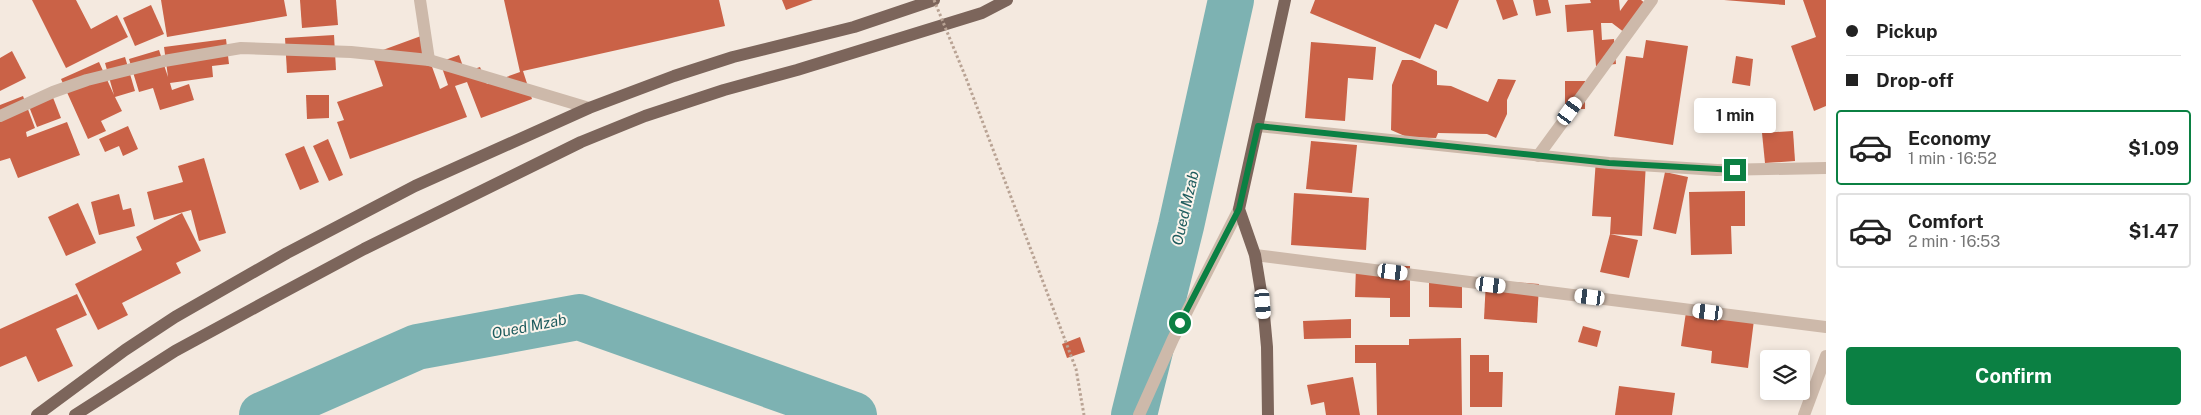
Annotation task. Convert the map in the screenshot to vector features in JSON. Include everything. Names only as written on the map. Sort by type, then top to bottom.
[{"type":"main road","points":[[37,415],[125,350],[174,317],[287,253],[415,186],[589,108],[674,76],[733,57],[854,27],[934,0]]},
{"type":"main road","points":[[75,415],[175,351],[320,272],[487,187],[582,142],[645,116],[982,13],[1007,0]]},
{"type":"main road","points":[[1268,415],[1267,347],[1263,304],[1255,255],[1239,209],[1285,0]]},
{"type":"street","points":[[420,0],[430,60]]},
{"type":"street","points":[[1538,156],[1652,0]]},
{"type":"street","points":[[0,116],[53,92],[87,80],[164,61],[241,48],[351,52],[430,60],[589,108]]},
{"type":"street","points":[[1258,126],[1609,163],[1717,170],[1826,168]]},
{"type":"street","points":[[1139,415],[1176,331],[1239,209]]},
{"type":"street","points":[[1255,255],[1826,327]]},
{"type":"street","points":[[1804,415],[1826,356]]},
{"type":"path","points":[[934,0],[966,78],[1076,370],[1084,415]]},
{"type":"building","points":[[32,0],[76,0],[91,29],[117,15],[128,37],[66,68]]},
{"type":"building","points":[[161,0],[284,0],[287,16],[167,37]]},
{"type":"building","points":[[300,0],[336,0],[338,25],[302,28]]},
{"type":"building","points":[[504,0],[719,0],[725,26],[523,71],[532,99],[481,118],[467,82],[455,86],[467,117],[350,159],[337,122],[344,120],[337,102],[383,86],[372,54],[421,36],[440,89],[448,85],[440,62],[459,55],[465,72],[480,67],[487,84],[520,72]]},
{"type":"building","points":[[782,0],[813,0],[786,10]]},
{"type":"building","points":[[1315,0],[1459,0],[1447,29],[1435,24],[1420,59],[1310,13]]},
{"type":"building","points":[[1496,0],[1513,0],[1518,15],[1503,20]]},
{"type":"building","points":[[1533,0],[1548,0],[1551,13],[1536,16]]},
{"type":"building","points":[[1590,0],[1619,0],[1620,11],[1628,0],[1641,0],[1651,8],[1629,36],[1612,23],[1601,23],[1602,40],[1614,39],[1616,64],[1596,66],[1593,30],[1567,32],[1565,5],[1591,3]]},
{"type":"building","points":[[1724,0],[1785,0],[1785,5]]},
{"type":"building","points":[[1803,0],[1826,0],[1826,106],[1814,111],[1791,46],[1816,37]]},
{"type":"building","points":[[151,5],[164,34],[135,46],[123,18]]},
{"type":"building","points":[[334,35],[336,70],[287,73],[285,38]]},
{"type":"building","points":[[226,39],[229,64],[212,66],[213,77],[170,83],[172,90],[189,84],[194,100],[160,110],[153,88],[139,92],[129,59],[159,50],[168,77],[164,47]]},
{"type":"building","points":[[1646,40],[1688,46],[1673,145],[1614,136],[1626,56],[1643,58]]},
{"type":"building","points":[[1311,42],[1376,47],[1373,80],[1348,78],[1345,121],[1305,118]]},
{"type":"building","points":[[12,51],[26,78],[0,91],[0,58]]},
{"type":"building","points":[[1736,56],[1753,59],[1750,86],[1732,83]]},
{"type":"building","points":[[125,57],[135,91],[115,97],[122,111],[101,121],[106,131],[88,139],[61,79],[99,62],[114,95],[105,63]]},
{"type":"building","points":[[1402,60],[1412,60],[1437,71],[1437,85],[1451,86],[1488,102],[1498,79],[1516,80],[1507,100],[1507,114],[1496,138],[1487,134],[1438,133],[1436,138],[1407,137],[1391,130],[1392,85]]},
{"type":"building","points":[[1565,81],[1585,81],[1585,109],[1565,109]]},
{"type":"building","points":[[52,95],[61,118],[37,127],[28,104]]},
{"type":"building","points":[[306,95],[329,95],[329,118],[307,119]]},
{"type":"building","points":[[23,96],[35,128],[26,132],[27,137],[67,122],[80,155],[18,178],[10,158],[0,161],[0,105]]},
{"type":"building","points":[[128,126],[138,149],[123,156],[119,146],[105,152],[99,139]]},
{"type":"building","points":[[1793,131],[1795,161],[1765,163],[1762,133]]},
{"type":"building","points":[[328,139],[343,175],[329,181],[313,146]]},
{"type":"building","points":[[1311,141],[1357,145],[1352,193],[1306,189]]},
{"type":"building","points":[[304,146],[319,182],[300,190],[285,154]]},
{"type":"building","points":[[204,158],[226,233],[199,241],[191,210],[154,220],[147,192],[183,182],[178,166]]},
{"type":"building","points":[[1596,159],[1646,162],[1642,236],[1610,234],[1611,217],[1592,216]]},
{"type":"building","points":[[1665,172],[1688,177],[1676,234],[1653,229]]},
{"type":"building","points":[[1745,191],[1745,226],[1731,226],[1732,254],[1691,255],[1689,192]]},
{"type":"building","points":[[1294,193],[1369,198],[1366,250],[1291,245]]},
{"type":"building","points":[[119,194],[123,210],[131,208],[135,226],[99,235],[91,202]]},
{"type":"building","points":[[78,203],[96,243],[66,256],[48,217]]},
{"type":"building","points":[[182,213],[201,251],[176,263],[181,273],[122,303],[128,315],[98,330],[75,284],[142,250],[136,237]]},
{"type":"building","points":[[1610,234],[1638,240],[1629,278],[1600,272]]},
{"type":"building","points":[[1356,266],[1410,266],[1410,317],[1390,317],[1390,298],[1355,297]]},
{"type":"building","points":[[1486,280],[1539,284],[1537,323],[1484,319]]},
{"type":"building","points":[[1429,281],[1462,281],[1462,308],[1429,307]]},
{"type":"building","points":[[77,294],[87,315],[56,329],[73,366],[38,382],[26,356],[0,367],[0,329]]},
{"type":"building","points":[[1686,312],[1755,312],[1748,368],[1711,363],[1712,351],[1681,346]]},
{"type":"building","points":[[1351,319],[1351,338],[1304,339],[1303,321]]},
{"type":"building","points":[[1583,326],[1601,331],[1597,347],[1578,342]]},
{"type":"building","points":[[1080,337],[1085,352],[1067,358],[1062,344]]},
{"type":"building","points":[[1461,338],[1462,415],[1377,415],[1376,363],[1355,363],[1355,345],[1409,345],[1409,339]]},
{"type":"building","points":[[1470,355],[1489,355],[1489,372],[1503,372],[1502,407],[1470,407]]},
{"type":"building","points":[[1353,377],[1360,415],[1326,415],[1324,402],[1311,405],[1307,385]]},
{"type":"building","points":[[1619,386],[1675,393],[1672,415],[1615,415]]},
{"type":"waterway","name":"Oued Mzab","points":[[1134,415],[1181,226],[1231,0]]},
{"type":"waterway","name":"Oued Mzab","points":[[262,415],[417,347],[579,317],[854,415]]},
{"type":"route","points":[[1180,323],[1239,209],[1258,126],[1609,163],[1735,170]]}]
